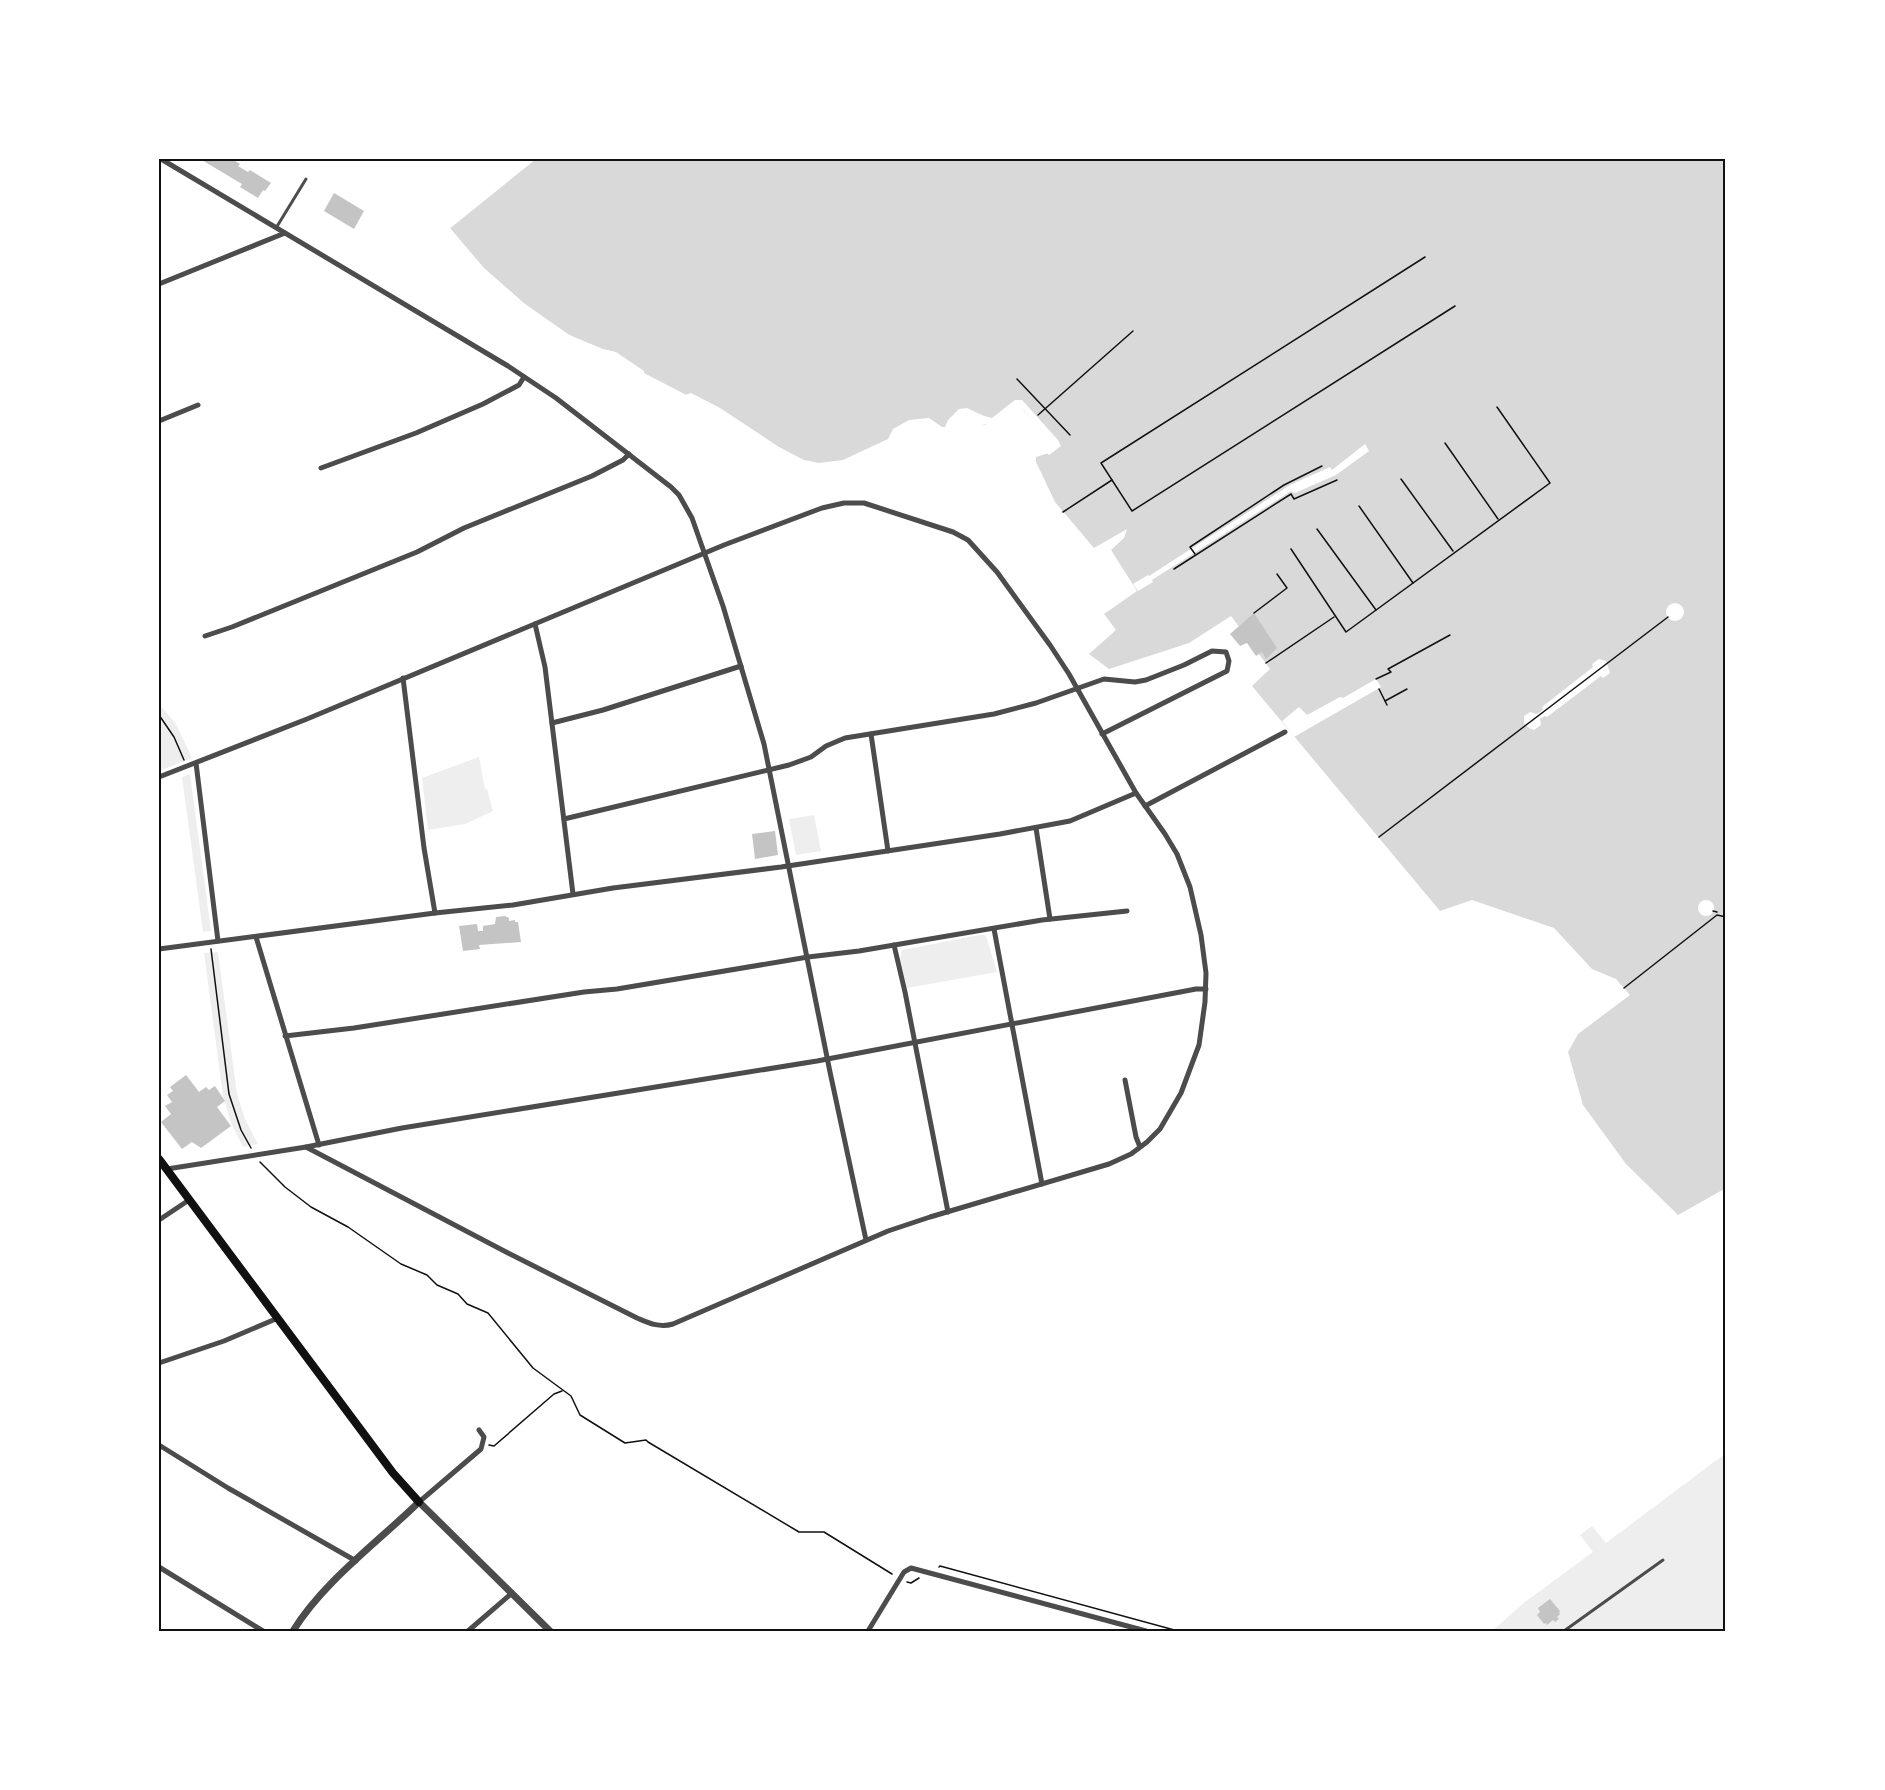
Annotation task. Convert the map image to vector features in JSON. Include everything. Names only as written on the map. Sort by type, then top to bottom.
[{"type":"main road","points":[[159,1159],[393,1473],[419,1502]]},
{"type":"street","points":[[162,159],[524,377],[556,398],[679,495],[692,518],[705,554],[758,719],[866,1240]]},
{"type":"street","points":[[159,284],[285,233]]},
{"type":"street","points":[[321,468],[416,433],[483,404],[519,385],[524,377]]},
{"type":"street","points":[[159,421],[198,405]]},
{"type":"street","points":[[205,636],[417,552],[464,528],[592,476],[623,460],[629,454]]},
{"type":"street","points":[[159,777],[801,516],[844,503],[864,503],[953,532],[968,540],[997,572],[1069,674],[1136,793],[1177,854],[1190,887],[1201,935],[1206,973],[1201,1035],[1189,1075],[1166,1121],[1148,1142],[1131,1154],[1109,1164],[948,1212],[866,1240],[686,1319],[664,1326],[654,1325],[637,1318],[306,1148]]},
{"type":"street","points":[[536,624],[545,667],[573,894]]},
{"type":"street","points":[[564,819],[770,771],[803,761],[835,741],[845,738],[994,714],[1104,679],[1136,682],[1146,680],[1212,651],[1226,652],[1229,661],[1227,671],[1102,734]]},
{"type":"street","points":[[552,723],[603,710],[741,666]]},
{"type":"street","points":[[403,678],[424,848],[435,913]]},
{"type":"street","points":[[1145,806],[1285,732]]},
{"type":"street","points":[[871,734],[888,850]]},
{"type":"street","points":[[196,763],[218,941]]},
{"type":"street","points":[[159,949],[513,904],[1036,828],[1071,821],[1136,793]]},
{"type":"street","points":[[1036,828],[1050,919]]},
{"type":"street","points":[[285,1036],[617,989],[1050,919],[1127,911]]},
{"type":"street","points":[[994,929],[1042,1184]]},
{"type":"street","points":[[256,937],[319,1145]]},
{"type":"street","points":[[894,945],[948,1212]]},
{"type":"street","points":[[166,1168],[306,1148],[402,1128],[828,1059],[1206,989]]},
{"type":"street","points":[[1125,1080],[1140,1147]]},
{"type":"street","points":[[159,1220],[189,1200]]},
{"type":"street","points":[[159,1363],[224,1341],[278,1318]]},
{"type":"street","points":[[293,1631],[309,1608],[356,1561],[419,1502],[481,1449],[484,1437],[479,1430]]},
{"type":"street","points":[[159,1444],[228,1488],[356,1561]]},
{"type":"street","points":[[419,1502],[550,1631]]},
{"type":"street","points":[[159,1567],[263,1631]]},
{"type":"street","points":[[868,1631],[904,1572],[911,1568],[1146,1631]]},
{"type":"street","points":[[468,1631],[512,1593]]},
{"type":"lane","points":[[276,228],[306,179]]},
{"type":"lane","points":[[1564,1631],[1662,1560]]},
{"type":"path","points":[[1425,256],[1101,463],[1132,511],[1455,306]]},
{"type":"path","points":[[1038,415],[1133,331]]},
{"type":"path","points":[[1017,378],[1070,435]]},
{"type":"path","points":[[1291,549],[1346,632],[1550,483],[1497,408]]},
{"type":"path","points":[[1446,443],[1499,520]]},
{"type":"path","points":[[1196,555],[1190,547],[1284,484],[1322,466]]},
{"type":"path","points":[[1401,479],[1454,553]]},
{"type":"path","points":[[1063,512],[1112,480]]},
{"type":"path","points":[[1173,569],[1291,494],[1294,499],[1337,480]]},
{"type":"path","points":[[1359,506],[1413,583]]},
{"type":"path","points":[[1317,529],[1376,610]]},
{"type":"path","points":[[1254,613],[1287,588],[1277,574]]},
{"type":"path","points":[[1266,663],[1336,616]]},
{"type":"path","points":[[1379,837],[1668,617]]},
{"type":"path","points":[[1376,679],[1391,672],[1388,669],[1450,635]]},
{"type":"path","points":[[1379,689],[1387,705]]},
{"type":"path","points":[[1385,701],[1407,689]]},
{"type":"path","points":[[159,716],[174,737],[184,762]]},
{"type":"path","points":[[1713,911],[1718,912]]},
{"type":"path","points":[[1710,915],[1713,919]]},
{"type":"path","points":[[1624,988],[1717,915],[1726,916]]},
{"type":"path","points":[[212,954],[229,1094],[235,1114],[249,1144]]},
{"type":"path","points":[[268,1170],[296,1197],[311,1207],[348,1227],[401,1264],[427,1275],[436,1285],[458,1293],[467,1304],[488,1313],[533,1368],[571,1396],[580,1415],[625,1443],[646,1440],[799,1532],[824,1532],[890,1573]]},
{"type":"path","points":[[483,1443],[494,1446],[554,1394],[563,1391]]},
{"type":"path","points":[[940,1566],[1178,1631]]},
{"type":"shaded area","points":[[387,159],[1726,159],[1726,1188],[1678,1215],[1626,1164],[1583,1105],[1568,1052],[1578,1034],[1630,995],[1616,979],[1592,969],[1554,928],[1472,900],[1440,911],[1252,686],[1270,669],[1231,616],[1189,643],[1109,669],[1089,654],[1116,630],[1104,614],[1137,591],[1111,550],[1124,538],[1127,529],[1094,548],[1055,502],[1036,462],[1036,457],[1049,453],[1055,447],[1019,405],[985,425],[967,418],[957,419],[951,428],[919,426],[837,465],[805,465],[739,422],[568,334],[525,304],[484,268]]},
{"type":"shaded area","points":[[159,704],[176,724],[192,758],[159,771]]},
{"type":"shaded area","points":[[479,757],[485,789],[487,789],[493,811],[465,824],[428,830],[422,778]]},
{"type":"shaded area","points":[[190,774],[211,931],[203,932],[182,777]]},
{"type":"shaded area","points":[[814,815],[821,851],[796,855],[789,819]]},
{"type":"shaded area","points":[[985,935],[987,939],[997,972],[907,988],[900,959],[902,950]]},
{"type":"shaded area","points":[[218,952],[237,1094],[245,1119],[258,1144],[243,1147],[231,1123],[223,1096],[204,953]]},
{"type":"shaded area","points":[[1726,1453],[1726,1631],[1492,1631],[1525,1602],[1593,1552],[1580,1535],[1592,1526],[1606,1543]]},
{"type":"pier","points":[[385,159],[536,159],[448,230]]},
{"type":"pier","points":[[569,335],[616,352],[644,371],[644,376],[615,359],[567,337]]},
{"type":"pier","points":[[691,393],[720,408],[779,447],[804,460],[819,463],[843,460],[888,439],[893,429],[909,420],[929,418],[945,427],[948,420],[959,409],[967,408],[992,418],[1015,400],[1022,400],[1061,446],[1049,455],[1046,452],[1051,446],[1024,410],[1018,408],[991,425],[973,423],[965,419],[959,421],[952,430],[940,435],[919,429],[912,431],[893,444],[838,467],[819,470],[804,467],[767,446],[737,425],[682,396]]},
{"type":"pier","points":[[1365,444],[1369,451],[1336,475],[1295,493],[1291,491],[1138,591],[1133,584],[1290,485],[1330,467],[1332,470]]},
{"type":"pier","points":[[1675,603],[1681,606],[1684,612],[1681,618],[1675,621],[1669,618],[1666,612],[1669,606]]},
{"type":"pier","points":[[1599,659],[1606,661],[1610,673],[1603,678],[1601,676],[1547,717],[1540,719],[1541,725],[1534,730],[1524,723],[1524,716],[1530,712],[1537,714],[1543,710],[1542,707],[1593,667],[1592,664]]},
{"type":"pier","points":[[1376,679],[1381,687],[1294,737],[1282,721],[1299,707],[1307,715]]},
{"type":"pier","points":[[1706,900],[1712,902],[1714,908],[1712,914],[1706,916],[1700,914],[1698,908],[1700,902]]},
{"type":"building","points":[[200,159],[232,159],[240,164],[238,166],[248,172],[250,170],[271,183],[258,198],[240,187],[242,184]]},
{"type":"building","points":[[334,193],[364,211],[354,229],[324,211]]},
{"type":"building","points":[[1254,613],[1277,648],[1266,659],[1262,652],[1256,656],[1247,643],[1240,646],[1230,634]]},
{"type":"building","points":[[775,831],[778,855],[755,859],[752,834]]},
{"type":"building","points":[[496,917],[509,918],[509,921],[518,922],[521,942],[479,945],[480,949],[463,951],[459,926],[477,924],[478,931],[483,931],[483,926],[495,924]]},
{"type":"building","points":[[186,1075],[199,1092],[206,1087],[209,1090],[215,1086],[225,1101],[217,1107],[231,1126],[201,1148],[192,1142],[182,1149],[161,1122],[171,1114],[165,1106],[172,1102],[167,1095],[173,1091],[170,1087]]},
{"type":"building","points":[[1550,1599],[1560,1614],[1557,1617],[1559,1619],[1547,1625],[1537,1615],[1540,1612],[1538,1608]]}]
